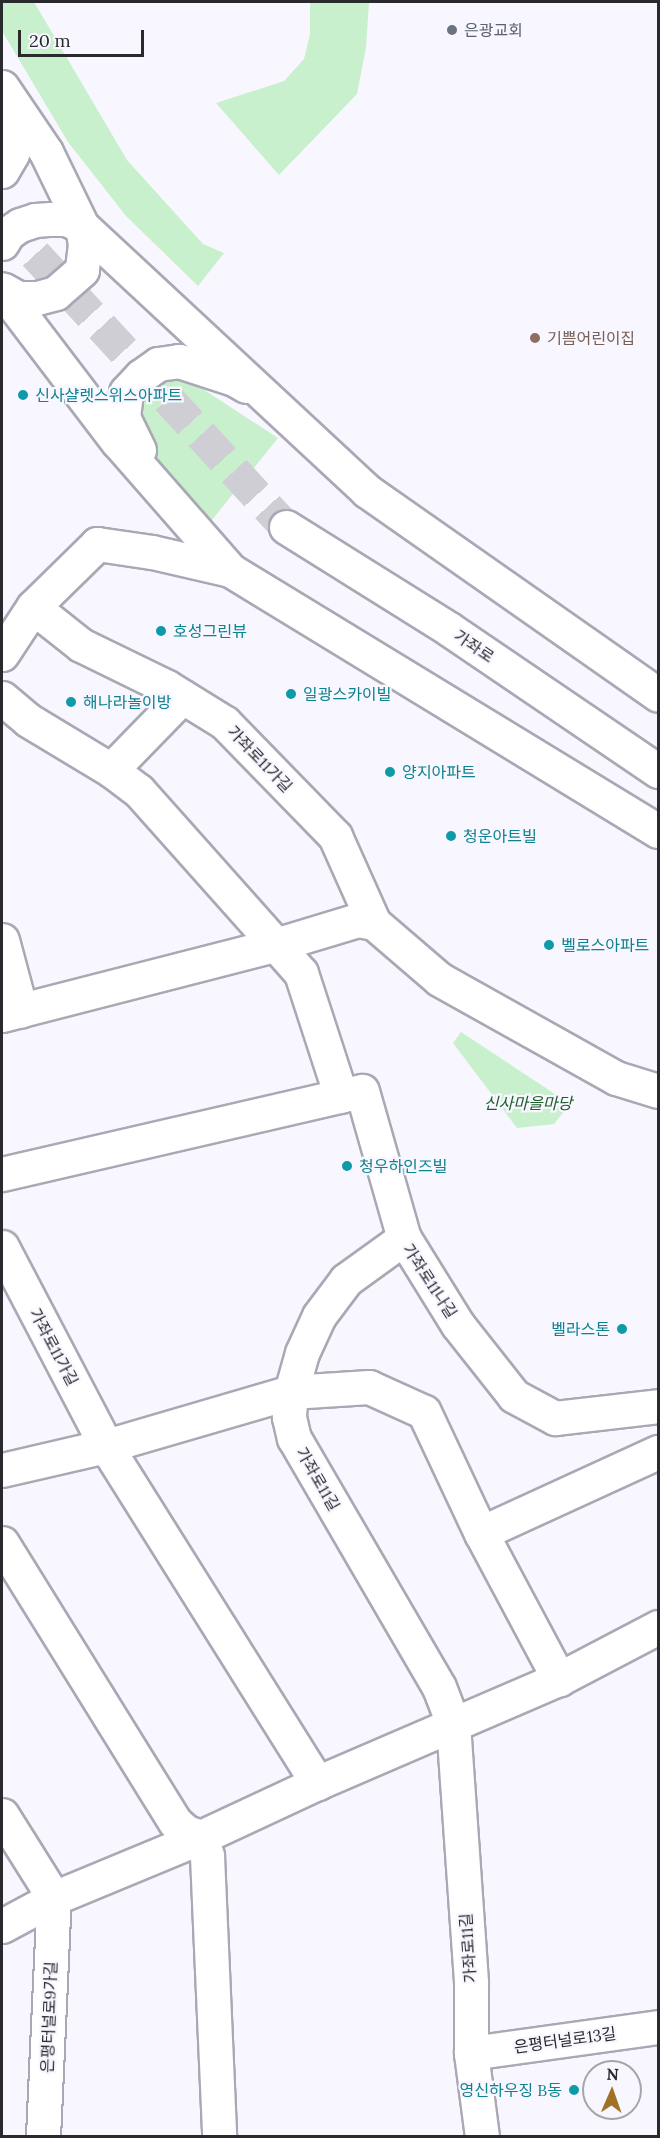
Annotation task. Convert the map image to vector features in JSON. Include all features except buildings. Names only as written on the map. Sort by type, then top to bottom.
[{"type":"street","points":[[2,171],[12,154],[17,127],[5,92]]},
{"type":"street","points":[[2,290],[18,298],[37,298],[56,293],[75,279],[82,270],[85,244],[82,226],[46,152],[5,92]]},
{"type":"street","points":[[2,243],[8,233],[36,220],[66,219],[82,226],[367,491],[658,695]]},
{"type":"street","points":[[2,290],[118,442],[230,570],[658,831]]},
{"type":"street","points":[[163,494],[123,417],[126,392],[141,376],[158,364],[179,361],[234,379],[275,404]]},
{"type":"street","name":"가좌로","points":[[286,527],[449,629],[658,771]]},
{"type":"street","points":[[2,654],[33,607],[97,544],[152,552],[230,570]]},
{"type":"street","name":"가좌로11가길","points":[[33,607],[81,645],[182,697],[225,723],[335,837],[374,923],[440,980],[616,1078],[658,1091]]},
{"type":"street","points":[[111,770],[182,697]]},
{"type":"street","points":[[2,698],[28,720],[111,770],[138,790],[301,972],[352,1093],[404,1238]]},
{"type":"street","points":[[2,940],[11,1013],[275,945],[358,920],[374,923]]},
{"type":"street","points":[[2,1174],[352,1093]]},
{"type":"street","name":"가좌로11나길","points":[[291,1392],[302,1353],[319,1316],[346,1280],[404,1238],[458,1325],[514,1396],[555,1418],[658,1406]]},
{"type":"street","name":"가좌로11가길","points":[[2,1247],[106,1446]]},
{"type":"street","points":[[2,1470],[106,1446],[291,1392],[369,1386],[424,1412],[481,1533],[559,1679]]},
{"type":"street","name":"가좌로11길","points":[[291,1392],[289,1417],[294,1438],[439,1687],[453,1724],[471,1983],[471,2053],[482,2136]]},
{"type":"street","points":[[106,1446],[317,1783]]},
{"type":"street","points":[[481,1533],[658,1452]]},
{"type":"street","points":[[2,1543],[176,1822],[186,1832],[201,1837]]},
{"type":"street","points":[[2,1926],[54,1898],[201,1837],[317,1783],[559,1679],[658,1627]]},
{"type":"street","points":[[2,1815],[54,1898]]},
{"type":"street","points":[[201,1837],[207,1857],[219,2136]]},
{"type":"street","name":"은평터널로9가길","points":[[44,2136],[54,1898]]},
{"type":"street","name":"은평터널로13길","points":[[471,2053],[658,2027]]},
{"type":"green space","points":[[2,2],[34,2],[127,160],[203,244],[224,253],[198,286],[126,216],[68,142],[2,31]]},
{"type":"green space","points":[[310,2],[369,2],[366,48],[357,94],[279,175],[216,103],[284,81],[304,59],[310,34]]},
{"type":"green space","points":[[189,380],[278,438],[208,525],[159,470],[139,422],[145,401],[161,382]]},
{"type":"green space","name":"신사마을마당","points":[[461,1032],[570,1104],[554,1124],[517,1128],[453,1043]]},
{"type":"tunnel","points":[[2,218],[286,527]]},
{"type":"place","name":"은광교회","points":[[452,30]]},
{"type":"place","name":"기쁨어린이집","points":[[535,338]]},
{"type":"place","name":"신사샬렛스위스아파트","points":[[23,395]]},
{"type":"place","name":"호성그린뷰","points":[[161,631]]},
{"type":"place","name":"일광스카이빌","points":[[291,694]]},
{"type":"place","name":"해나라놀이방","points":[[71,702]]},
{"type":"place","name":"양지아파트","points":[[390,772]]},
{"type":"place","name":"청운아트빌","points":[[451,836]]},
{"type":"place","name":"벨로스아파트","points":[[549,945]]},
{"type":"place","name":"청우하인즈빌","points":[[347,1166]]},
{"type":"place","name":"벨라스톤","points":[[622,1329]]},
{"type":"place","name":"영신하우징 B동","points":[[574,2090]]}]
